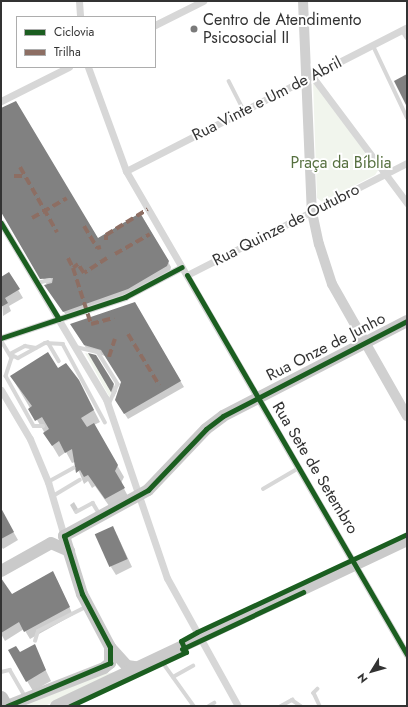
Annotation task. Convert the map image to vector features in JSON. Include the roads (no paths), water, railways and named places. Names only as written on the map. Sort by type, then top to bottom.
[{"type":"highway","points":[[1,697],[7,706]]},
{"type":"main road","name":"Rua Onze de Junho","points":[[64,536],[148,490],[210,426],[257,396],[407,321]]},
{"type":"main road","points":[[64,536],[88,606],[110,647],[127,666],[141,668]]},
{"type":"main road","points":[[56,706],[73,702],[407,540]]},
{"type":"main road","points":[[1,571],[51,543],[69,551]]},
{"type":"main road","points":[[7,706],[104,668],[110,663],[110,647]]},
{"type":"street","points":[[78,1],[80,16]]},
{"type":"street","points":[[156,24],[203,1]]},
{"type":"street","points":[[302,1],[309,78],[312,212],[332,284],[364,343],[407,416]]},
{"type":"street","name":"Rua Vinte e Um de Abril","points":[[126,171],[404,28]]},
{"type":"street","points":[[1,101],[67,68]]},
{"type":"street","name":"Rua Sete de Setembro","points":[[88,68],[126,171],[407,654]]},
{"type":"street","points":[[309,78],[386,174],[407,203]]},
{"type":"street","name":"Rua Quinze de Outubro","points":[[187,275],[407,163]]},
{"type":"street","points":[[1,223],[76,347],[108,406],[167,578],[238,706]]},
{"type":"street","points":[[1,339],[125,297],[182,267]]},
{"type":"street","points":[[1,390],[30,439],[53,496],[64,536]]},
{"type":"lane","points":[[404,28],[407,38]]},
{"type":"lane","points":[[373,45],[407,117]]},
{"type":"lane","points":[[229,80],[244,111]]},
{"type":"lane","points":[[37,282],[50,280]]},
{"type":"lane","points":[[1,339],[12,358],[6,376],[34,426],[43,426]]},
{"type":"lane","points":[[10,354],[18,358],[48,342],[63,344],[105,422]]},
{"type":"lane","points":[[48,342],[59,361]]},
{"type":"lane","points":[[10,354],[25,346],[36,348]]},
{"type":"lane","points":[[76,347],[98,352],[118,384],[108,406]]},
{"type":"lane","points":[[48,482],[73,468]]},
{"type":"lane","points":[[263,489],[299,468]]},
{"type":"lane","points":[[53,496],[80,480]]},
{"type":"lane","points":[[76,512],[93,503],[100,516]]},
{"type":"lane","points":[[35,641],[38,631],[88,606]]},
{"type":"lane","points":[[160,659],[194,706]]},
{"type":"lane","points":[[174,677],[192,666]]},
{"type":"lane","points":[[1,672],[10,670],[27,699]]},
{"type":"lane","points":[[318,689],[314,693],[320,706]]},
{"type":"lane","points":[[281,706],[292,700],[301,706]]},
{"type":"lane","points":[[209,706],[214,703]]},
{"type":"place","name":"Centro de Atendimento Psicosocial II","points":[[194,29]]},
{"type":"park label","name":"Praça da Bíblia","points":[[341,163]]}]
